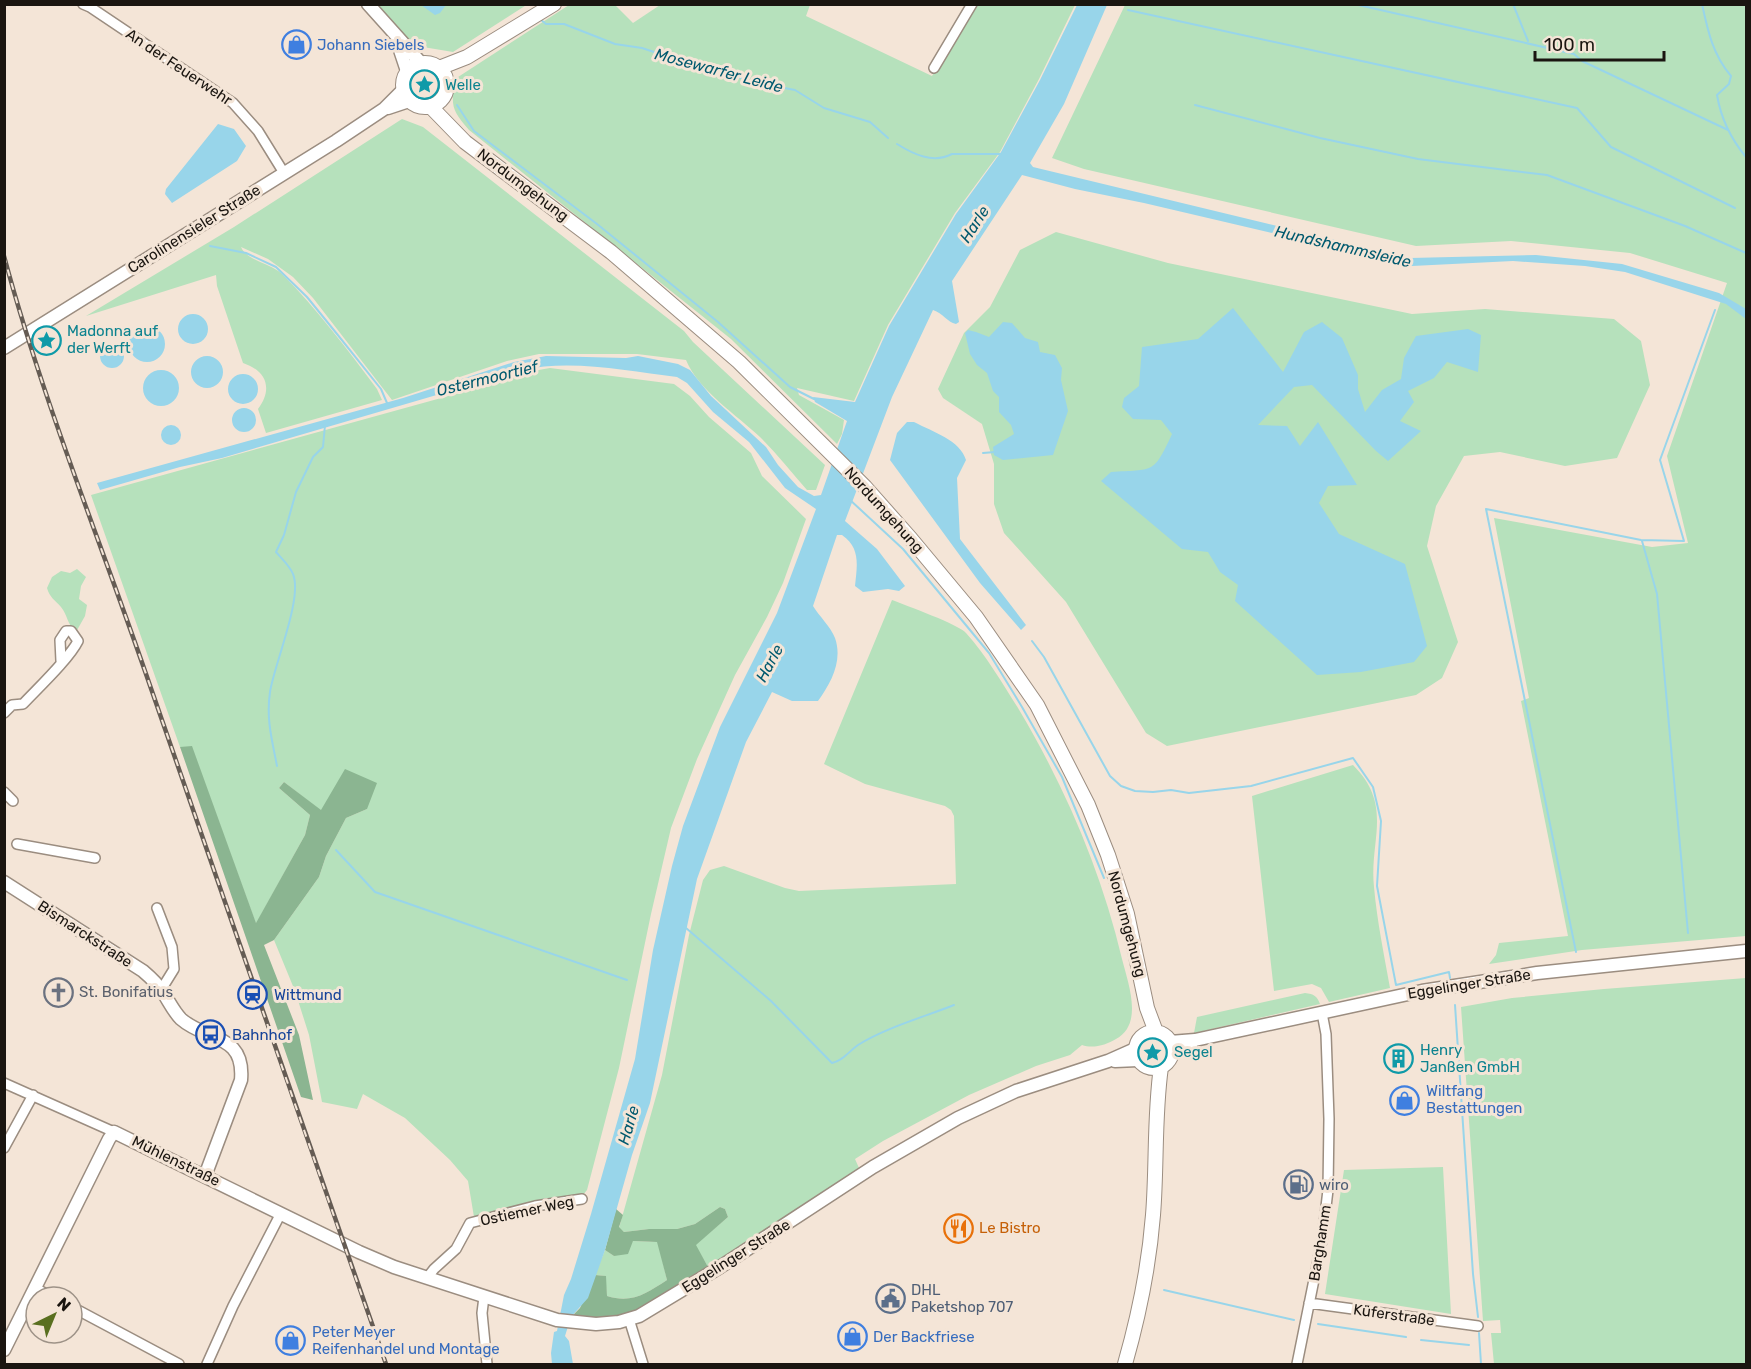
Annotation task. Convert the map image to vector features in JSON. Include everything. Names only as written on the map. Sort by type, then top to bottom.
[{"type":"main road","points":[[443,74],[554,4]]},
{"type":"main road","points":[[421,63],[443,74],[446,91],[436,104],[419,107],[406,96],[404,77],[407,71],[421,63]]},
{"type":"main road","name":"Nordumgehung","points":[[436,104],[465,142],[610,252],[690,318],[746,369],[865,488],[976,617],[1037,705],[1088,805],[1108,855],[1131,931],[1148,1008],[1150,1033]]},
{"type":"main road","points":[[1150,1033],[1162,1034],[1171,1048],[1166,1064],[1156,1068],[1137,1055],[1137,1043],[1150,1033]]},
{"type":"main road","points":[[1125,1365],[1139,1311],[1150,1248],[1157,1145],[1156,1068]]},
{"type":"street","name":"An der Feuerwehr","points":[[83,4],[233,103],[258,131],[284,173]]},
{"type":"street","points":[[368,4],[421,63]]},
{"type":"street","points":[[934,68],[972,4]]},
{"type":"street","points":[[396,37],[407,71]]},
{"type":"street","name":"Carolinensieler Straße","points":[[4,348],[406,96]]},
{"type":"street","points":[[4,713],[12,705],[23,704],[61,661]]},
{"type":"street","points":[[4,792],[13,801]]},
{"type":"street","points":[[17,844],[95,858]]},
{"type":"street","name":"Bismarckstraße","points":[[4,882],[142,971],[161,990],[179,1017],[225,1042],[235,1050],[242,1069],[241,1080],[205,1176]]},
{"type":"street","points":[[157,908],[171,947],[174,969],[161,990]]},
{"type":"street","name":"Eggelinger Straße","points":[[1171,1048],[1195,1040],[1422,990],[1537,974],[1746,951]]},
{"type":"street","name":"Barghamm","points":[[1297,1365],[1323,1229],[1330,1161],[1326,1034],[1322,1013]]},
{"type":"street","name":"Eggelinger Straße","points":[[344,1245],[376,1260],[549,1318],[596,1324],[629,1319],[648,1311],[710,1274],[873,1167],[958,1118],[1016,1091],[1108,1061],[1137,1055]]},
{"type":"street","name":"Mühlenstraße","points":[[4,1083],[114,1132],[344,1245]]},
{"type":"street","points":[[4,1148],[33,1095]]},
{"type":"street","points":[[36,1285],[103,1149],[114,1132]]},
{"type":"street","name":"Ostiemer Weg","points":[[427,1278],[456,1249],[470,1223],[535,1206],[582,1199]]},
{"type":"street","points":[[207,1365],[233,1306],[281,1214]]},
{"type":"street","points":[[484,1297],[482,1313],[487,1365]]},
{"type":"street","name":"Küferstraße","points":[[1310,1303],[1478,1326]]},
{"type":"street","points":[[4,1350],[24,1310]]},
{"type":"street","points":[[84,1314],[179,1365]]},
{"type":"street","points":[[629,1319],[643,1365]]},
{"type":"green space","points":[[528,4],[453,52],[423,47],[411,48],[377,5]]},
{"type":"green space","points":[[569,5],[615,5],[633,23],[660,5],[810,5],[806,16],[932,76],[975,5],[1075,5],[1000,152],[955,213],[888,325],[854,401],[797,388],[799,395],[844,420],[842,434],[837,444],[731,339],[469,130],[459,117],[453,101],[455,79]]},
{"type":"green space","points":[[1125,5],[1746,5],[1746,936],[1582,950],[1489,964],[1496,955],[1499,943],[1568,936],[1521,701],[1529,698],[1494,518],[1652,547],[1688,543],[1667,456],[1727,283],[1630,253],[1511,241],[1416,246],[1084,169],[1052,158]]},
{"type":"green space","points":[[425,69],[437,73],[441,85],[437,97],[425,101],[413,97],[409,85],[413,73]]},
{"type":"green space","points":[[402,119],[423,127],[684,331],[825,465],[816,490],[807,490],[760,437],[709,392],[686,360],[637,354],[539,354],[507,361],[392,400],[313,298],[293,277],[268,259],[241,247],[248,256],[277,270],[295,287],[343,344],[377,389],[382,400],[266,433],[258,409],[263,402],[265,382],[258,371],[243,363],[217,286],[216,275],[86,316],[234,227]]},
{"type":"green space","points":[[1056,232],[1168,263],[1412,314],[1485,309],[1614,319],[1641,341],[1650,385],[1617,458],[1565,466],[1500,452],[1464,456],[1436,506],[1427,546],[1458,642],[1442,678],[1416,695],[1167,746],[1146,733],[1066,602],[1004,533],[994,504],[994,464],[982,424],[943,398],[938,389],[964,333],[990,307],[1020,250]]},
{"type":"green space","points":[[550,368],[674,384],[751,453],[762,476],[806,519],[783,583],[735,675],[697,759],[671,828],[619,1068],[587,1190],[582,1196],[474,1217],[468,1181],[450,1160],[405,1118],[363,1094],[357,1109],[322,1102],[309,1035],[295,991],[274,940],[319,877],[326,856],[346,818],[367,809],[321,811],[284,782],[279,788],[310,815],[305,835],[256,924],[192,748],[180,747],[91,495],[452,395],[516,374]]},
{"type":"green space","points":[[77,569],[86,577],[81,586],[79,599],[87,605],[85,616],[76,632],[47,588],[52,577],[61,571],[70,573]]},
{"type":"green space","points":[[892,600],[962,629],[994,669],[1035,738],[1080,830],[1104,893],[1130,991],[1132,1013],[1130,1024],[1125,1032],[1104,1045],[1082,1045],[1070,1055],[1036,1066],[969,1095],[883,1141],[855,1159],[859,1168],[708,1267],[695,1245],[728,1217],[725,1209],[720,1207],[695,1224],[677,1229],[624,1232],[619,1228],[662,1075],[689,935],[703,880],[710,870],[724,866],[799,891],[956,884],[954,816],[951,810],[945,806],[865,784],[824,764]]},
{"type":"green space","points":[[192,746],[256,923],[305,835],[310,815],[279,788],[284,782],[321,810],[345,769],[377,783],[367,809],[346,818],[326,856],[319,877],[274,940],[264,945],[299,1035],[313,1100],[301,1097],[180,747]]},
{"type":"green space","points":[[1353,765],[1373,795],[1376,809],[1374,887],[1390,988],[1329,1002],[1321,988],[1312,984],[1274,991],[1252,796]]},
{"type":"green space","points":[[1746,978],[1746,1364],[1494,1364],[1491,1333],[1501,1333],[1500,1320],[1483,1321],[1461,1007],[1512,998]]},
{"type":"green space","points":[[1305,993],[1315,996],[1320,1004],[1194,1033],[1197,1017]]},
{"type":"green space","points":[[1443,1167],[1451,1314],[1325,1294],[1344,1170]]},
{"type":"green space","points":[[720,1207],[725,1209],[728,1217],[696,1245],[708,1267],[651,1304],[619,1318],[571,1317],[580,1308],[595,1275],[606,1276],[607,1296],[624,1299],[639,1296],[667,1280],[657,1242],[633,1241],[628,1254],[614,1256],[605,1250],[616,1209],[623,1215],[619,1227],[624,1232],[677,1229],[695,1224]]},
{"type":"green space","points":[[633,1241],[658,1242],[667,1280],[646,1293],[632,1298],[607,1296],[605,1276],[595,1275],[605,1250],[614,1256]]},
{"type":"water","points":[[421,5],[446,5],[440,13],[435,15]]},
{"type":"water","points":[[1077,5],[1107,5],[1064,104],[1030,163],[1033,167],[1410,258],[1536,255],[1622,264],[1719,293],[1746,309],[1746,319],[1726,304],[1625,272],[1585,266],[1513,261],[1412,266],[1022,175],[952,281],[959,322],[953,323],[933,310],[892,397],[845,521],[877,549],[905,586],[899,591],[888,589],[863,592],[855,586],[857,565],[855,552],[848,540],[842,535],[837,535],[813,606],[835,638],[838,655],[831,679],[818,701],[792,701],[772,692],[746,742],[697,879],[650,1103],[588,1298],[571,1317],[565,1336],[569,1341],[573,1364],[552,1364],[554,1332],[557,1331],[564,1295],[591,1214],[635,1059],[653,950],[683,826],[720,727],[777,613],[816,509],[785,488],[749,442],[713,412],[687,383],[677,377],[580,366],[522,370],[222,458],[180,467],[100,490],[97,483],[403,398],[514,362],[546,356],[626,358],[638,356],[678,364],[690,370],[711,396],[766,447],[778,465],[798,487],[814,496],[821,495],[847,421],[815,402],[813,397],[855,402],[889,326],[956,214],[1001,152]]},
{"type":"water","points":[[218,124],[234,129],[246,146],[237,161],[172,203],[165,194],[166,189]]},
{"type":"water","points":[[1233,308],[1283,372],[1304,332],[1322,322],[1342,338],[1358,375],[1358,389],[1365,412],[1382,390],[1401,379],[1404,358],[1416,336],[1468,329],[1481,335],[1478,372],[1447,362],[1434,378],[1408,391],[1414,402],[1400,421],[1421,431],[1388,461],[1312,385],[1294,387],[1258,425],[1287,426],[1300,446],[1318,422],[1357,485],[1328,486],[1319,503],[1339,534],[1405,564],[1427,646],[1414,662],[1361,672],[1317,675],[1235,601],[1238,585],[1220,572],[1208,552],[1182,549],[1101,481],[1111,472],[1136,471],[1150,467],[1160,457],[1172,434],[1161,420],[1133,419],[1122,407],[1124,398],[1139,386],[1142,347],[1198,339]]},
{"type":"water","points":[[193,314],[204,318],[208,329],[204,340],[193,344],[182,340],[178,329],[182,318]]},
{"type":"water","points":[[1003,322],[1012,323],[1025,338],[1038,342],[1040,352],[1055,355],[1062,368],[1061,380],[1068,411],[1053,455],[1003,460],[994,455],[993,447],[1014,434],[1011,425],[999,412],[999,397],[993,391],[987,373],[977,365],[970,354],[965,333],[968,330],[989,337]]},
{"type":"water","points":[[147,326],[160,331],[165,344],[160,357],[147,362],[134,357],[129,344],[134,331]]},
{"type":"water","points":[[112,344],[121,347],[124,356],[121,365],[112,368],[103,365],[100,356],[103,347]]},
{"type":"water","points":[[207,356],[218,361],[223,372],[218,383],[207,388],[196,383],[191,372],[196,361]]},
{"type":"water","points":[[161,370],[174,375],[179,388],[174,401],[161,406],[148,401],[143,388],[148,375]]},
{"type":"water","points":[[243,374],[249,375],[257,383],[257,395],[249,403],[243,404],[237,403],[229,395],[228,389],[229,383],[237,375]]},
{"type":"water","points":[[244,408],[253,411],[256,420],[253,429],[244,432],[235,429],[232,420],[235,411]]},
{"type":"water","points":[[907,422],[914,422],[945,437],[963,453],[966,460],[957,478],[960,539],[1026,625],[1021,630],[980,583],[890,460],[897,433]]},
{"type":"water","points":[[171,425],[178,428],[181,435],[178,442],[171,445],[164,442],[161,435],[164,428]]},
{"type":"waterway","points":[[1354,4],[1574,54],[1582,61],[1728,130]]},
{"type":"waterway","points":[[1513,4],[1528,41]]},
{"type":"waterway","points":[[1702,4],[1715,51],[1731,76],[1729,84],[1717,95],[1721,112],[1731,136],[1746,157]]},
{"type":"waterway","points":[[1128,10],[1577,108],[1611,147],[1735,208]]},
{"type":"waterway","name":"Mosewarfer Leide","points":[[540,19],[546,24],[564,24],[615,44],[642,48],[729,73],[748,81],[795,90],[824,108],[870,122],[888,138]]},
{"type":"waterway","points":[[457,105],[474,131],[597,224],[718,322],[790,387],[814,399]]},
{"type":"waterway","points":[[1195,105],[1320,138],[1418,159],[1547,175],[1685,226],[1746,253]]},
{"type":"waterway","name":"Mosewarfer Leide","points":[[897,144],[930,158],[952,154],[1001,154]]},
{"type":"waterway","points":[[210,246],[246,253],[276,267],[307,297],[381,389],[387,403]]},
{"type":"waterway","points":[[1576,952],[1486,509],[1641,540],[1684,541],[1660,460],[1715,310]]},
{"type":"waterway","points":[[277,766],[270,729],[269,702],[291,615],[295,585],[292,571],[276,552],[284,535],[296,492],[313,457],[323,447],[325,425]]},
{"type":"waterway","points":[[983,453],[995,452]]},
{"type":"waterway","points":[[849,499],[903,549],[989,653],[1062,777],[1104,878]]},
{"type":"waterway","points":[[1642,541],[1657,594],[1688,933]]},
{"type":"waterway","points":[[1032,641],[1044,657],[1110,776],[1121,786],[1135,791],[1171,790],[1189,793],[1251,786],[1353,758],[1373,787],[1381,821],[1377,886],[1396,985],[1449,972],[1450,978]]},
{"type":"waterway","points":[[336,850],[375,892],[627,980]]},
{"type":"waterway","points":[[686,928],[771,1001],[832,1063],[880,1033],[954,1005]]},
{"type":"waterway","points":[[1455,1005],[1473,1274],[1478,1317]]},
{"type":"waterway","points":[[1164,1290],[1294,1320]]},
{"type":"waterway","points":[[1318,1324],[1406,1337]]},
{"type":"waterway","points":[[1479,1333],[1481,1364]]},
{"type":"waterway","points":[[1421,1340],[1469,1345]]},
{"type":"railway","points":[[4,256],[35,362],[386,1364]]},
{"type":"place","name":"Johann Siebels","points":[[296,45]]},
{"type":"place","name":"Welle","points":[[424,85]]},
{"type":"place","name":"Madonna auf der Werft","points":[[46,340]]},
{"type":"place","name":"St. Bonifatius","points":[[58,992]]},
{"type":"place","name":"Wittmund","points":[[253,995]]},
{"type":"place","name":"Bahnhof","points":[[211,1035]]},
{"type":"place","name":"Segel","points":[[1153,1052]]},
{"type":"place","name":"Henry Janßen GmbH","points":[[1399,1059]]},
{"type":"place","name":"Wiltfang Bestattungen","points":[[1405,1100]]},
{"type":"place","name":"wiro","points":[[1298,1185]]},
{"type":"place","name":"Le Bistro","points":[[958,1228]]},
{"type":"place","name":"DHL Paketshop 707","points":[[890,1299]]},
{"type":"place","name":"Der Backfriese","points":[[852,1337]]},
{"type":"place","name":"Peter Meyer Reifenhandel und Montage","points":[[291,1341]]},
{"type":"water label","name":"Harle","points":[[974,224]]},
{"type":"water label","name":"Hundshammsleide","points":[[1343,246]]},
{"type":"water label","name":"Ostermoortief","points":[[487,378]]},
{"type":"water label","name":"Harle","points":[[769,663]]},
{"type":"water label","name":"Harle","points":[[628,1125]]}]
